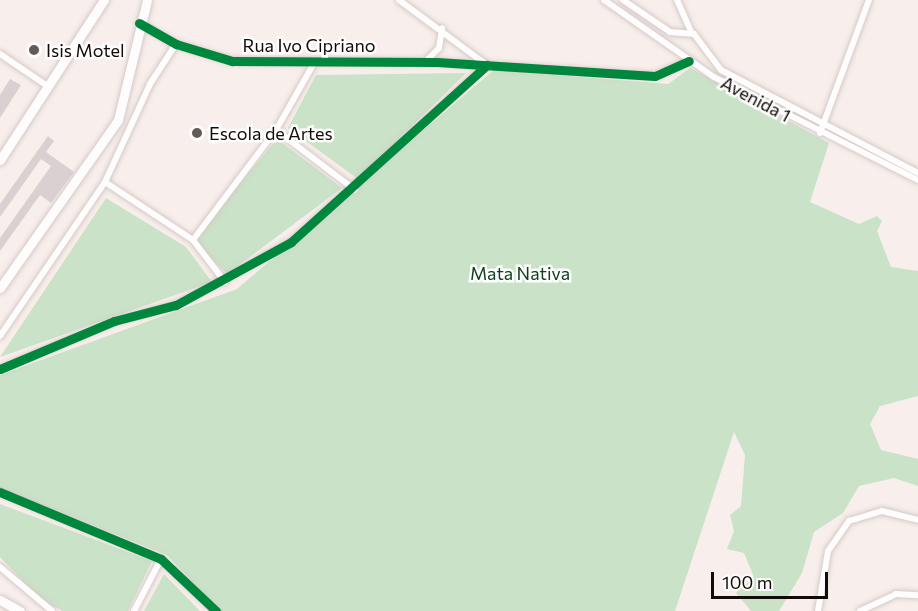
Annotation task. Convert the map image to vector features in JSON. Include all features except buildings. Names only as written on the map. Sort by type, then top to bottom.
[{"type":"main road","points":[[0,160],[104,0]]},
{"type":"main road","points":[[0,288],[118,120],[144,3]]},
{"type":"main road","points":[[0,600],[20,611]]},
{"type":"street","points":[[0,369],[225,282],[291,242],[355,190],[487,65],[442,28],[399,0]]},
{"type":"street","name":"Avenida 1","points":[[604,0],[678,49],[689,61],[820,133],[918,180]]},
{"type":"street","points":[[624,0],[670,32],[691,32]]},
{"type":"street","name":"Avenida 1","points":[[677,0],[691,32],[722,70],[828,122],[918,172]]},
{"type":"street","points":[[820,133],[828,122],[869,0]]},
{"type":"street","name":"Rua Ivo Cipriano","points":[[139,23],[176,44],[232,61],[487,65],[655,76],[689,61]]},
{"type":"street","points":[[423,63],[440,48],[442,28]]},
{"type":"street","points":[[678,49],[683,31]]},
{"type":"street","points":[[0,336],[105,182],[150,84],[176,44]]},
{"type":"street","points":[[0,54],[49,87]]},
{"type":"street","points":[[193,240],[276,130],[314,63]]},
{"type":"street","points":[[276,130],[355,190]]},
{"type":"street","points":[[105,182],[193,240],[225,282]]},
{"type":"street","points":[[0,492],[161,559],[216,611]]},
{"type":"street","points":[[818,611],[828,551],[849,521],[882,511],[918,520]]},
{"type":"street","points":[[134,611],[161,559]]},
{"type":"street","points":[[0,567],[52,611]]},
{"type":"street","points":[[860,611],[896,594],[918,595]]},
{"type":"green space","name":"Mata Nativa","points":[[690,68],[829,143],[810,202],[859,224],[877,216],[882,221],[877,231],[891,267],[918,271],[918,396],[880,406],[870,424],[881,450],[918,459],[918,486],[894,478],[859,486],[843,513],[814,532],[802,573],[779,611],[751,611],[736,593],[754,577],[744,553],[727,549],[734,531],[730,515],[741,506],[745,455],[734,432],[675,611],[219,611],[167,555],[0,488],[0,375],[237,289],[494,70],[668,84]]},
{"type":"green space","points":[[466,73],[358,179],[288,128],[316,75]]},
{"type":"green space","points":[[277,139],[342,188],[227,274],[193,240]]},
{"type":"green space","points":[[106,198],[186,247],[212,282],[0,357]]},
{"type":"green space","points":[[0,504],[152,561],[128,611],[62,611],[39,598],[0,557]]},
{"type":"green space","points":[[164,574],[200,611],[144,611]]},
{"type":"cycle path","points":[[139,23],[176,44],[232,61],[437,62],[655,76],[689,61]]},
{"type":"cycle path","points":[[0,369],[114,321],[176,305],[291,242],[487,65]]},
{"type":"cycle path","points":[[0,492],[161,559],[216,611]]},
{"type":"place","name":"Isis Motel","points":[[34,50]]},
{"type":"place","name":"Escola de Artes","points":[[197,133]]}]
